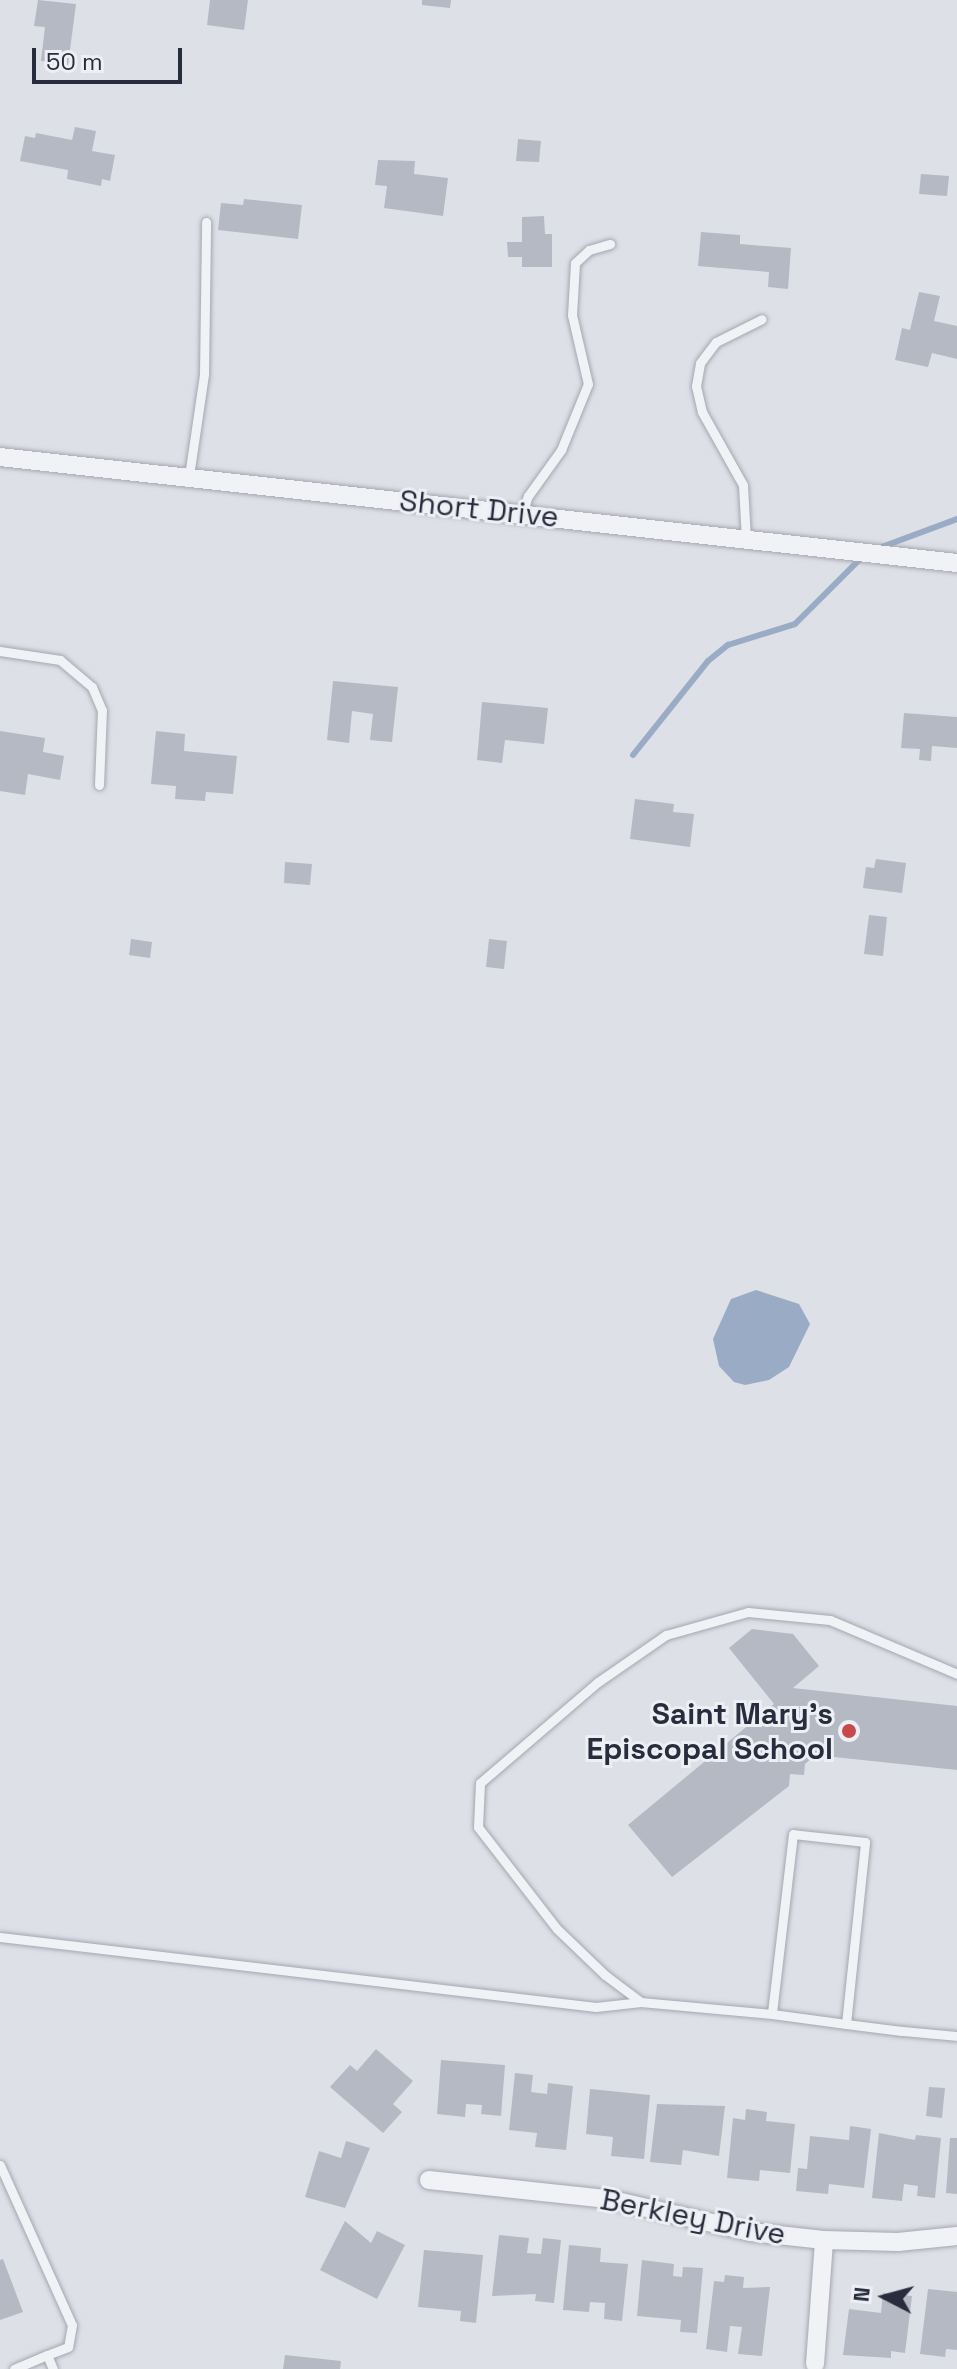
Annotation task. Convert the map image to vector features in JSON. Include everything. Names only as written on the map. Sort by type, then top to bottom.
[{"type":"street","name":"Short Drive","points":[[0,457],[957,563]]},
{"type":"street","name":"Berkley Drive","points":[[429,2180],[608,2199],[751,2232],[824,2240],[898,2242],[957,2236]]},
{"type":"street","points":[[815,2364],[824,2240]]},
{"type":"lane","points":[[189,476],[204,374],[206,222]]},
{"type":"lane","points":[[522,514],[561,450],[588,384],[572,315],[575,263],[589,250],[610,244]]},
{"type":"lane","points":[[746,539],[743,485],[702,412],[696,386],[700,363],[716,342],[762,319]]},
{"type":"lane","points":[[0,651],[60,660],[92,687],[102,710],[99,785]]},
{"type":"lane","points":[[641,2002],[557,1929],[506,1870],[478,1827],[480,1783],[598,1682],[666,1635],[748,1612],[830,1620],[957,1674]]},
{"type":"lane","points":[[772,2014],[793,1834],[865,1842],[846,2024]]},
{"type":"lane","points":[[0,1937],[596,2007],[641,2002],[957,2036]]},
{"type":"lane","points":[[0,2165],[72,2325],[68,2347],[14,2369]]},
{"type":"lane","points":[[47,2355],[53,2369]]},
{"type":"water","points":[[756,1290],[799,1304],[810,1324],[789,1367],[769,1380],[745,1385],[734,1382],[719,1366],[713,1339],[731,1299]]},
{"type":"building","points":[[38,0],[76,4],[68,65],[41,61],[45,27],[34,26]]},
{"type":"building","points":[[210,0],[248,0],[244,30],[207,25]]},
{"type":"building","points":[[422,0],[451,0],[450,8],[422,5]]},
{"type":"building","points":[[75,127],[96,131],[92,151],[115,155],[110,181],[102,179],[101,186],[67,179],[68,170],[20,161],[25,136],[35,138],[36,133],[72,140]]},
{"type":"building","points":[[518,139],[541,141],[539,162],[516,161]]},
{"type":"building","points":[[378,160],[415,161],[414,174],[448,178],[443,216],[384,208],[387,186],[375,185]]},
{"type":"building","points":[[921,174],[949,176],[947,196],[919,194]]},
{"type":"building","points":[[244,199],[302,205],[298,239],[218,230],[221,203],[243,205]]},
{"type":"building","points":[[544,216],[545,234],[552,234],[552,267],[522,267],[522,257],[508,257],[507,242],[522,242],[522,217]]},
{"type":"building","points":[[701,232],[740,235],[740,244],[791,248],[788,289],[768,287],[769,272],[698,266]]},
{"type":"building","points":[[919,292],[940,296],[934,321],[957,326],[957,359],[932,353],[928,367],[895,360],[902,328],[910,330]]},
{"type":"building","points":[[333,681],[398,687],[392,742],[370,740],[373,714],[352,711],[349,743],[327,740]]},
{"type":"building","points":[[482,702],[548,708],[544,744],[505,740],[502,763],[477,760]]},
{"type":"building","points":[[904,713],[957,717],[957,748],[932,746],[931,761],[919,760],[920,749],[901,748]]},
{"type":"building","points":[[0,731],[45,738],[43,752],[64,756],[60,780],[28,774],[25,795],[0,791]]},
{"type":"building","points":[[156,731],[185,734],[184,751],[237,756],[233,794],[206,792],[205,801],[175,799],[176,786],[151,784]]},
{"type":"building","points":[[635,799],[674,804],[673,812],[694,814],[690,847],[630,839]]},
{"type":"building","points":[[876,859],[906,863],[902,893],[863,888],[866,867],[874,868]]},
{"type":"building","points":[[285,862],[312,864],[310,885],[284,883]]},
{"type":"building","points":[[869,915],[887,917],[883,956],[864,954]]},
{"type":"building","points":[[131,939],[152,942],[150,958],[129,955]]},
{"type":"building","points":[[489,939],[507,941],[504,969],[486,967]]},
{"type":"building","name":"Saint Mary's Episcopal School","points":[[752,1629],[793,1634],[819,1666],[793,1688],[957,1706],[957,1770],[815,1755],[805,1764],[804,1775],[790,1774],[789,1786],[672,1877],[628,1825],[774,1704],[729,1648]]},
{"type":"building","points":[[376,2049],[413,2081],[393,2104],[402,2112],[383,2133],[330,2087],[350,2065],[357,2071]]},
{"type":"building","points":[[441,2060],[505,2065],[501,2116],[481,2114],[482,2105],[466,2104],[465,2117],[437,2114]]},
{"type":"building","points":[[515,2073],[533,2075],[531,2092],[547,2094],[548,2083],[573,2086],[566,2150],[535,2147],[537,2133],[509,2130]]},
{"type":"building","points":[[929,2087],[945,2088],[942,2118],[926,2116]]},
{"type":"building","points":[[590,2089],[650,2095],[644,2159],[611,2156],[613,2137],[586,2134]]},
{"type":"building","points":[[657,2104],[725,2106],[719,2156],[683,2150],[681,2165],[650,2162]]},
{"type":"building","points":[[746,2109],[767,2112],[766,2121],[795,2124],[790,2173],[760,2170],[759,2181],[727,2178],[733,2118],[745,2120]]},
{"type":"building","points":[[850,2126],[871,2129],[864,2188],[829,2184],[828,2194],[796,2191],[798,2168],[807,2169],[810,2136],[849,2140]]},
{"type":"building","points":[[879,2133],[915,2140],[916,2135],[941,2138],[935,2198],[917,2196],[918,2186],[904,2184],[902,2201],[872,2198]]},
{"type":"building","points":[[950,2138],[957,2138],[957,2194],[946,2193]]},
{"type":"building","points":[[346,2141],[370,2148],[345,2208],[305,2197],[319,2151],[341,2158]]},
{"type":"building","points":[[345,2221],[371,2243],[377,2231],[405,2245],[377,2299],[320,2270]]},
{"type":"building","points":[[499,2235],[529,2238],[527,2253],[541,2254],[543,2238],[561,2240],[554,2303],[535,2301],[536,2294],[492,2296]]},
{"type":"building","points":[[569,2245],[601,2248],[600,2262],[628,2264],[622,2321],[604,2319],[605,2303],[590,2302],[589,2312],[563,2310]]},
{"type":"building","points":[[424,2250],[483,2255],[476,2323],[460,2321],[461,2311],[418,2307]]},
{"type":"building","points":[[3,2259],[23,2312],[0,2320],[0,2260]]},
{"type":"building","points":[[642,2260],[674,2264],[673,2276],[682,2277],[683,2267],[703,2268],[697,2333],[680,2332],[681,2320],[637,2316]]},
{"type":"building","points":[[725,2275],[744,2277],[743,2288],[770,2287],[762,2356],[738,2354],[742,2327],[730,2326],[727,2352],[706,2349],[714,2281],[724,2282]]},
{"type":"building","points":[[928,2289],[957,2292],[957,2350],[946,2349],[945,2357],[920,2354]]},
{"type":"building","points":[[883,2293],[912,2296],[905,2353],[891,2351],[891,2358],[843,2355],[849,2309],[881,2313]]},
{"type":"building","points":[[285,2355],[341,2361],[340,2369],[283,2369]]},
{"type":"waterway","points":[[879,548],[957,519]]},
{"type":"waterway","points":[[633,755],[708,661],[728,645],[795,624],[862,557]]},
{"type":"place","name":"Saint Mary's Episcopal School","points":[[849,1731]]}]
